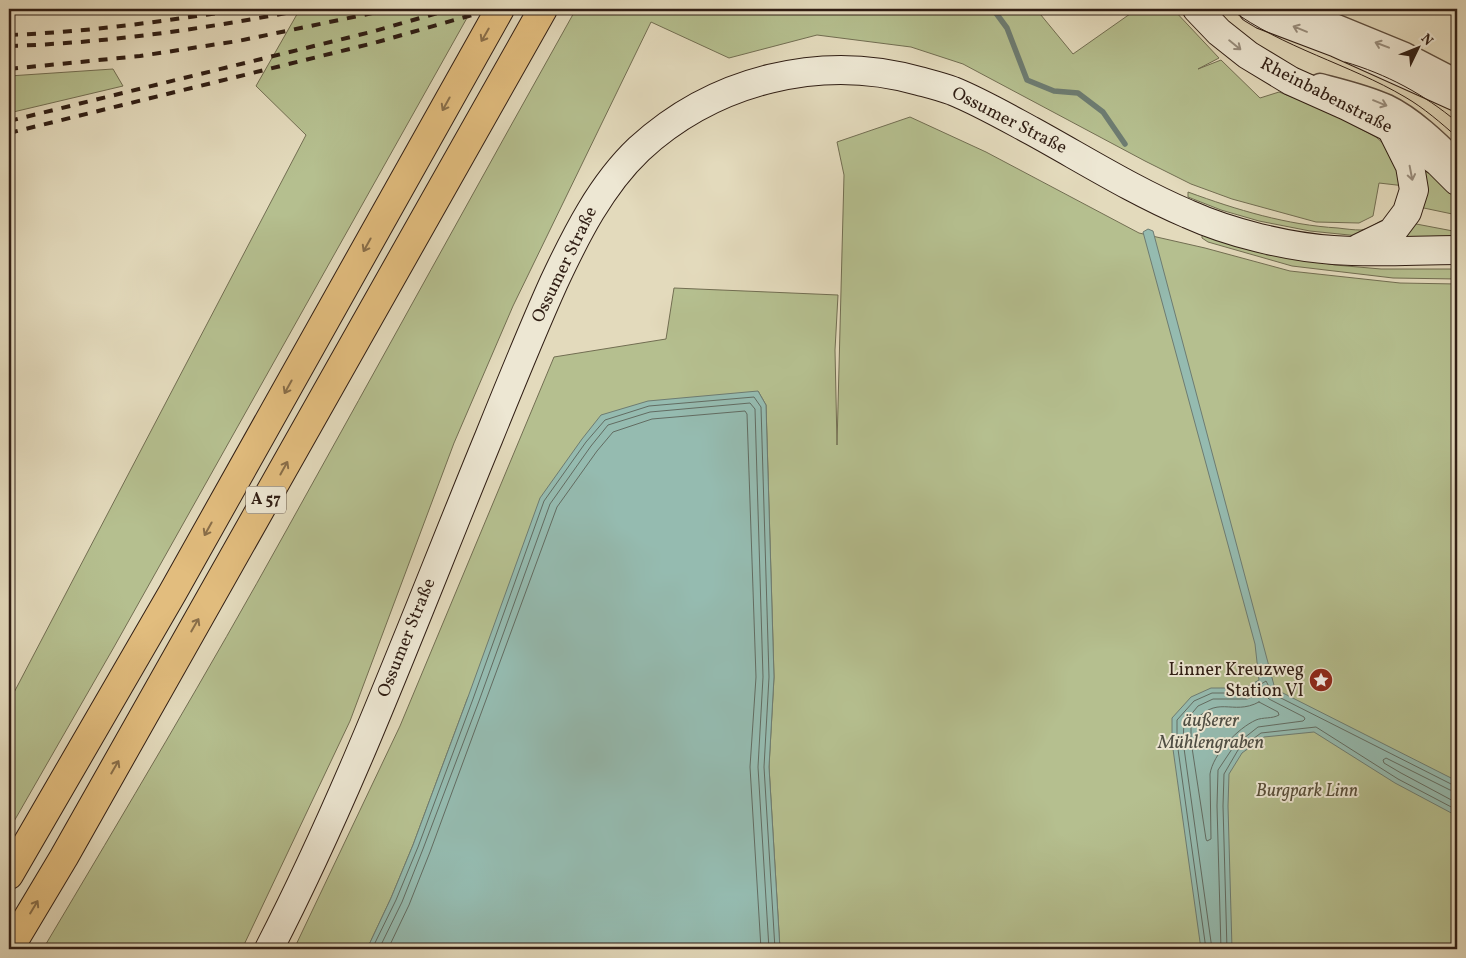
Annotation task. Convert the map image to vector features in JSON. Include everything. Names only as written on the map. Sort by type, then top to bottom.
[{"type":"highway","name":"A 57","points":[[9,875],[173,592],[500,9]]},
{"type":"highway","name":"A 57","points":[[9,949],[64,857],[543,9]]},
{"type":"main road","points":[[1253,9],[1263,15],[1337,43],[1457,97]]},
{"type":"main road","name":"Rheinbabenstraße","points":[[1200,10],[1219,32],[1248,55],[1283,77],[1391,128],[1438,162],[1457,181]]},
{"type":"main road","name":"Ossumer Straße","points":[[269,949],[331,820],[540,313],[574,239],[599,196],[636,152],[666,126],[697,106],[740,87],[779,75],[821,70],[860,70],[898,75],[951,91],[995,110],[1135,188],[1187,214],[1209,222],[1271,241],[1328,250],[1457,250]]},
{"type":"main road","points":[[1351,251],[1392,232],[1407,212],[1414,190],[1410,166],[1391,128]]},
{"type":"street","points":[[1310,9],[1327,22],[1405,54],[1457,81]]},
{"type":"street","points":[[1283,77],[1357,94],[1389,107],[1430,135],[1457,162]]},
{"type":"green space","points":[[300,9],[472,9],[114,647],[9,830],[9,702],[306,135],[256,86]]},
{"type":"green space","points":[[576,9],[1036,9],[1073,54],[1137,9],[1173,9],[1219,58],[1198,69],[1221,60],[1260,98],[1279,92],[1321,108],[1376,137],[1394,153],[1405,186],[1379,183],[1373,216],[1359,223],[1316,222],[1232,199],[1191,184],[963,64],[911,47],[817,35],[729,58],[651,22],[513,306],[454,443],[350,721],[242,949],[43,949],[257,584]]},
{"type":"green space","points":[[113,69],[123,86],[9,113],[9,76]]},
{"type":"green space","name":"Burgpark Linn","points":[[910,117],[986,152],[1139,233],[1205,248],[1290,271],[1400,283],[1457,284],[1457,949],[780,949],[769,767],[774,677],[766,405],[758,391],[468,697],[413,845],[367,949],[294,949],[400,726],[554,357],[666,339],[674,288],[838,295],[835,350],[837,445],[844,175],[837,142]]},
{"type":"green space","points":[[1420,165],[1445,184],[1457,197],[1457,215],[1419,207]]},
{"type":"green space","points":[[1188,192],[1262,216],[1300,224],[1361,230],[1384,220],[1393,219],[1359,236],[1310,231],[1259,221],[1221,210],[1188,197]]},
{"type":"green space","points":[[1411,223],[1453,231],[1457,236],[1403,238]]},
{"type":"green space","points":[[1202,233],[1284,256],[1335,265],[1381,269],[1457,269],[1457,279],[1393,278],[1292,266],[1208,242],[1202,238]]},
{"type":"water","name":"äußerer Mühlengraben","points":[[1148,229],[1153,231],[1275,689],[1457,781],[1457,816],[1395,783],[1314,732],[1264,737],[1242,753],[1229,774],[1228,806],[1232,949],[1201,949],[1172,742],[1172,718],[1191,697],[1211,688],[1245,688],[1259,680],[1255,644],[1143,232]]},
{"type":"water","points":[[758,391],[766,405],[774,677],[769,767],[780,949],[367,949],[413,845],[540,498],[601,415],[648,401]]},
{"type":"waterway","points":[[993,9],[1007,28],[1027,80],[1054,91],[1078,93],[1103,112],[1125,144]]},
{"type":"tram line","points":[[1230,9],[1272,35],[1384,85],[1426,111],[1457,137]]},
{"type":"tram line","points":[[1345,62],[1404,86],[1431,102],[1457,122]]},
{"type":"railway","points":[[9,35],[127,25],[244,9]]},
{"type":"railway","points":[[9,46],[84,42],[159,34],[307,9]]},
{"type":"railway","points":[[9,69],[140,56],[238,41],[392,9]]},
{"type":"railway","points":[[9,121],[371,32],[452,9]]},
{"type":"railway","points":[[9,133],[374,43],[493,9]]},
{"type":"place","name":"Linner Kreuzweg Station VI","points":[[1321,680]]}]
